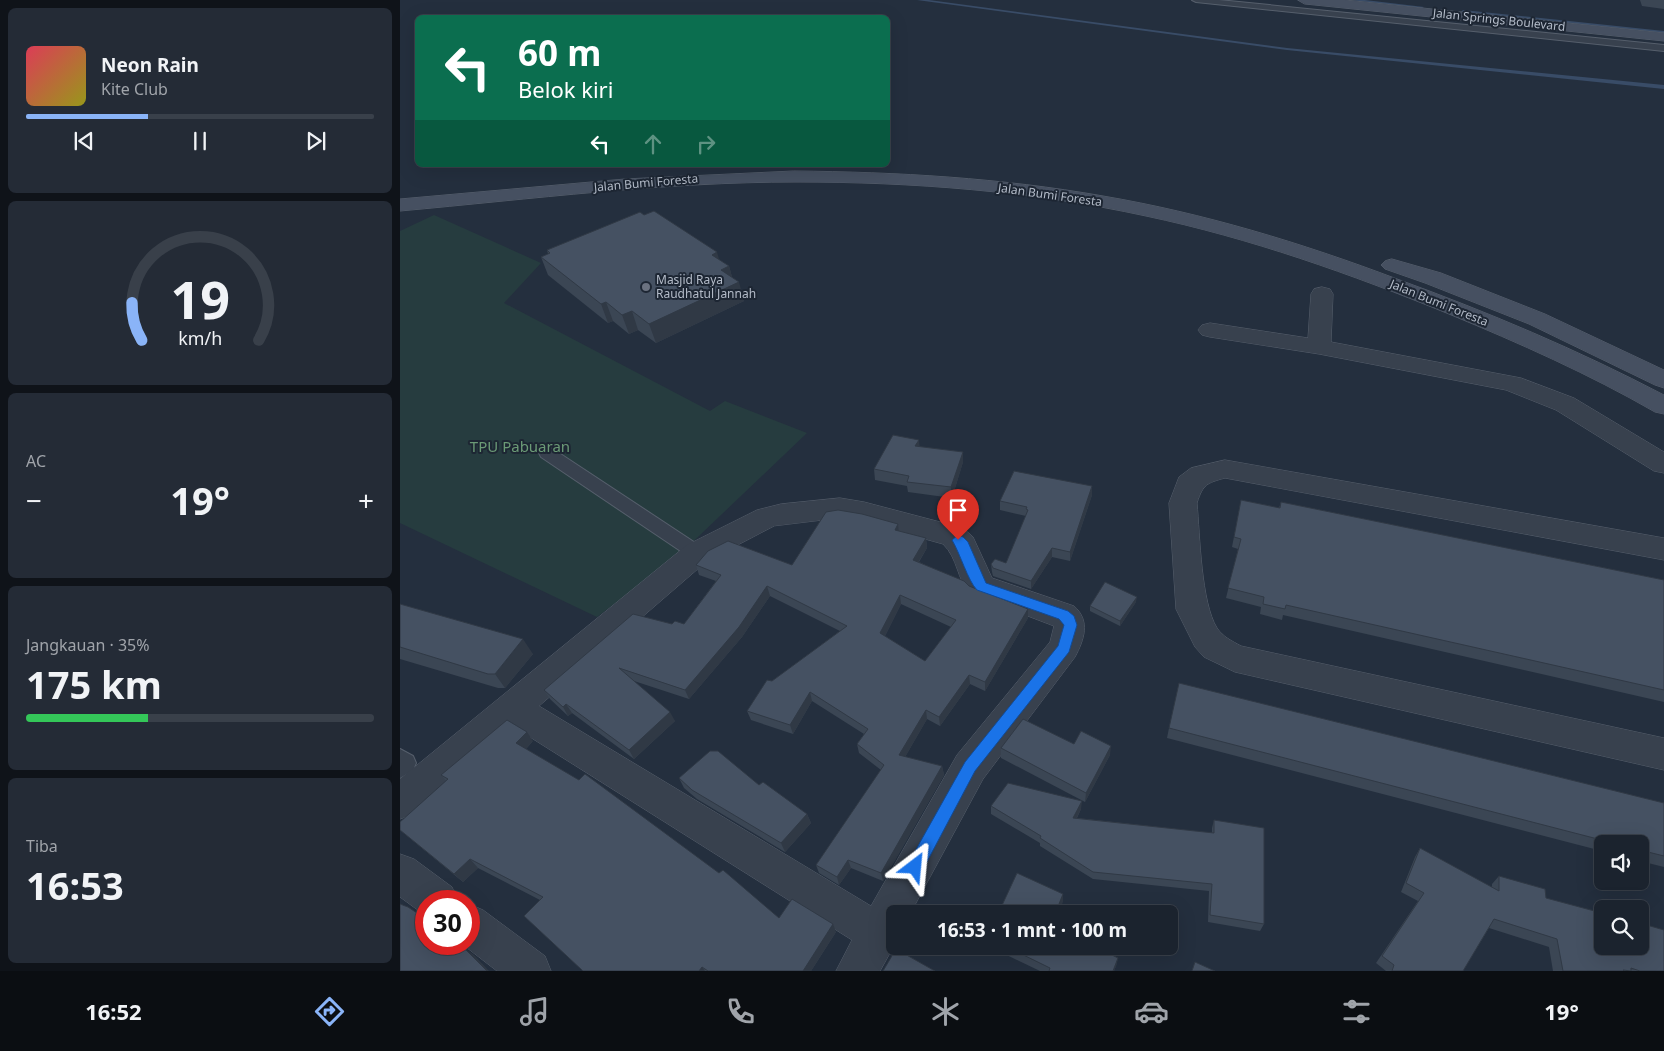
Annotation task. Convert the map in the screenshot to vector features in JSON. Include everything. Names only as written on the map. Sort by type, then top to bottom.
[{"type":"main road","name":"Jalan Springs Boulevard","points":[[1305,0],[1362,12],[1443,8],[1664,24]]},
{"type":"main road","name":"Jalan Springs Boulevard","points":[[1419,0],[1443,8],[1548,31],[1664,37]]},
{"type":"main road","name":"Jalan Bumi Foresta","points":[[890,163],[1020,175],[1088,184],[1186,204],[1289,232],[1433,278],[1502,305],[1537,319],[1664,380]]},
{"type":"main road","name":"Jalan Bumi Foresta","points":[[400,205],[596,180],[672,167]]},
{"type":"main road","name":"Jalan Bumi Foresta","points":[[400,188],[596,180],[848,176],[927,180],[1001,187],[1090,199],[1189,220],[1292,250],[1418,293],[1530,340],[1664,406]]},
{"type":"street","points":[[1319,347],[1322,294]]},
{"type":"street","points":[[1210,330],[1319,347],[1512,383],[1565,404],[1664,464]]},
{"type":"street","points":[[1664,549],[1225,469],[1201,475],[1189,484],[1183,502],[1192,609],[1206,638],[1215,648],[1235,658],[1664,754]]},
{"type":"street","points":[[400,802],[697,553],[767,517],[840,508],[864,512],[953,536],[963,545],[978,583],[981,586],[1063,615],[1070,620],[1071,625],[1064,648],[970,767],[857,971]]},
{"type":"street","points":[[511,707],[878,934]]},
{"type":"street","points":[[400,872],[424,890]]},
{"type":"street","points":[[480,932],[530,971]]},
{"type":"lane","points":[[1196,0],[1362,12],[1548,31],[1664,48]]},
{"type":"lane","points":[[547,453],[697,553]]},
{"type":"lane","points":[[400,758],[406,763],[400,768]]},
{"type":"green space","name":"TPU Pabuaran","points":[[434,215],[541,263],[504,303],[710,411],[725,401],[807,433],[678,556],[597,617],[400,523],[400,231]]},
{"type":"building","name":"Masjid Raya Raudhatul Jannah","points":[[654,211],[717,252],[712,255],[729,266],[721,270],[739,282],[649,324],[632,311],[622,315],[606,302],[601,304],[541,257],[550,253],[547,250],[640,212],[644,215]]},
{"type":"building","points":[[893,435],[919,440],[915,446],[963,452],[951,487],[907,482],[909,476],[874,469]]},
{"type":"building","points":[[1014,471],[1092,486],[1070,552],[1052,548],[1031,581],[993,568],[991,564],[995,559],[1006,563],[1028,510],[1026,509],[1027,507],[1000,501]]},
{"type":"building","points":[[1241,500],[1280,508],[1281,502],[1664,580],[1664,690],[1286,605],[1285,609],[1263,604],[1264,597],[1228,588],[1241,539],[1234,537]]},
{"type":"building","points":[[838,510],[862,514],[898,524],[895,530],[926,538],[913,560],[964,581],[969,586],[1028,609],[985,682],[969,675],[939,717],[926,710],[899,755],[942,766],[881,873],[848,860],[837,877],[816,865],[884,765],[857,744],[868,729],[810,692],[790,725],[747,711],[767,680],[772,681],[847,626],[767,586],[739,627],[685,690],[619,668],[670,712],[629,750],[566,704],[563,707],[544,690],[633,614],[672,624],[675,621],[684,624],[721,575],[696,565],[708,551],[728,541],[792,565],[826,512]],"holes":[[[900,595],[956,620],[925,661],[880,633]]]},
{"type":"building","points":[[1105,582],[1137,597],[1120,621],[1090,606]]},
{"type":"building","points":[[400,604],[523,639],[495,674],[488,674],[400,647]]},
{"type":"building","points":[[1179,683],[1664,803],[1664,856],[1649,852],[1649,835],[1594,835],[1594,838],[1169,728]]},
{"type":"building","points":[[1023,719],[1074,744],[1081,731],[1111,746],[1086,793],[1001,748]]},
{"type":"building","points":[[507,720],[527,732],[516,743],[579,780],[585,774],[719,873],[723,870],[779,918],[792,899],[833,924],[803,971],[708,971],[702,967],[699,971],[583,971],[524,916],[543,897],[470,859],[454,874],[400,830],[400,822],[448,779],[441,775]]},
{"type":"building","points":[[710,751],[718,751],[759,785],[763,782],[807,814],[781,843],[692,790],[679,778]]},
{"type":"building","points":[[1008,783],[1082,801],[1073,818],[1214,833],[1214,820],[1264,828],[1264,924],[1210,915],[1212,884],[1093,872],[1040,838],[1041,836],[991,806]]},
{"type":"building","points":[[1420,848],[1499,891],[1499,876],[1545,889],[1546,898],[1594,911],[1594,955],[1649,955],[1649,926],[1664,930],[1664,971],[1640,971],[1631,968],[1631,971],[1563,971],[1557,939],[1494,919],[1463,971],[1392,971],[1394,965],[1382,956],[1424,893],[1406,883]]},
{"type":"building","points":[[1017,873],[1063,894],[1059,905],[1002,905]]},
{"type":"building","points":[[400,904],[415,912],[415,955],[471,955],[487,971],[400,971]]},
{"type":"building","points":[[892,955],[907,955],[935,971],[883,971]]},
{"type":"building","points":[[1023,955],[1112,955],[1118,958],[1113,971],[1049,971],[1050,968]]},
{"type":"building","points":[[1195,962],[1215,971],[1192,971]]},
{"type":"waterway","points":[[919,0],[1287,49],[1664,87]]},
{"type":"waterway","points":[[1352,0],[1422,7]]},
{"type":"waterway","points":[[1463,11],[1664,32]]},
{"type":"place","name":"Masjid Raya Raudhatul Jannah","points":[[646,287]]},
{"type":"route","points":[[915,867],[970,767],[1064,648],[1071,625],[1070,620],[1063,615],[981,586],[978,583],[963,545],[958,540]]}]
